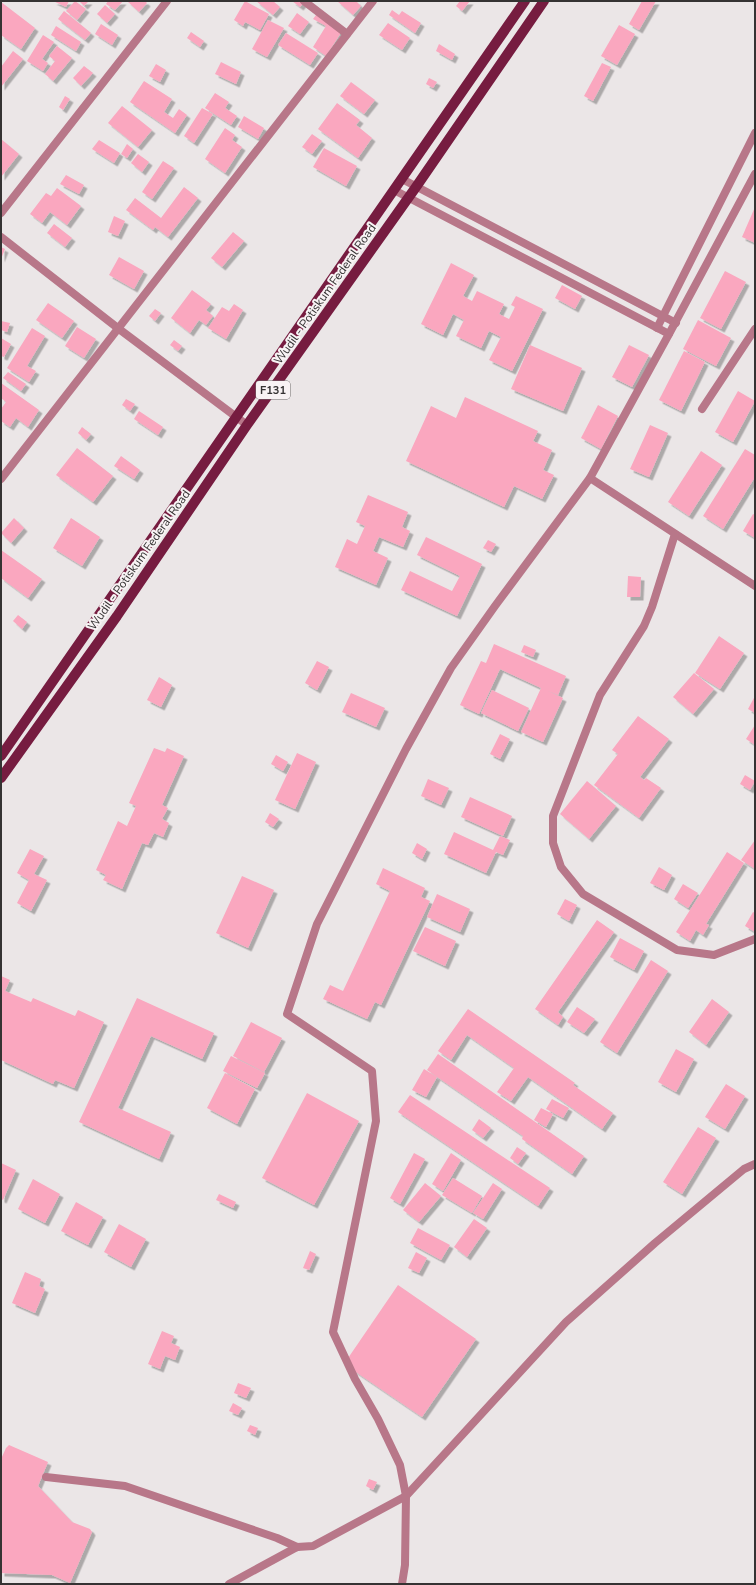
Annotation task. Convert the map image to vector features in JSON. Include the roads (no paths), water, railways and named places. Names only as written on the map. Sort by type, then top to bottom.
[{"type":"main road","name":"Wudil - Potiskum Federal Road","points":[[1,756],[525,1]]},
{"type":"main road","name":"Wudil - Potiskum Federal Road","points":[[1,778],[117,616],[247,426],[416,187],[544,1]]},
{"type":"street","points":[[1,213],[167,1]]},
{"type":"street","points":[[304,1],[347,34]]},
{"type":"street","points":[[1,479],[373,1]]},
{"type":"street","points":[[657,328],[755,133]]},
{"type":"street","points":[[402,1584],[405,1565],[406,1496],[400,1465],[378,1419],[355,1379],[333,1332],[376,1121],[372,1071],[287,1014],[317,924],[406,749],[451,668],[590,478],[676,323],[755,174]]},
{"type":"street","points":[[402,179],[676,323]]},
{"type":"street","points":[[394,190],[670,334]]},
{"type":"street","points":[[1,237],[119,329],[236,416],[247,426]]},
{"type":"street","points":[[702,409],[755,330]]},
{"type":"street","points":[[590,478],[755,586]]},
{"type":"street","points":[[675,534],[652,607],[644,626],[600,695],[553,816],[553,843],[561,867],[583,894],[677,950],[714,955],[755,939]]},
{"type":"street","points":[[229,1584],[296,1547],[313,1546],[406,1496],[566,1322],[655,1243],[744,1169],[755,1164]]},
{"type":"street","points":[[46,1477],[125,1486],[277,1538],[296,1547]]}]
